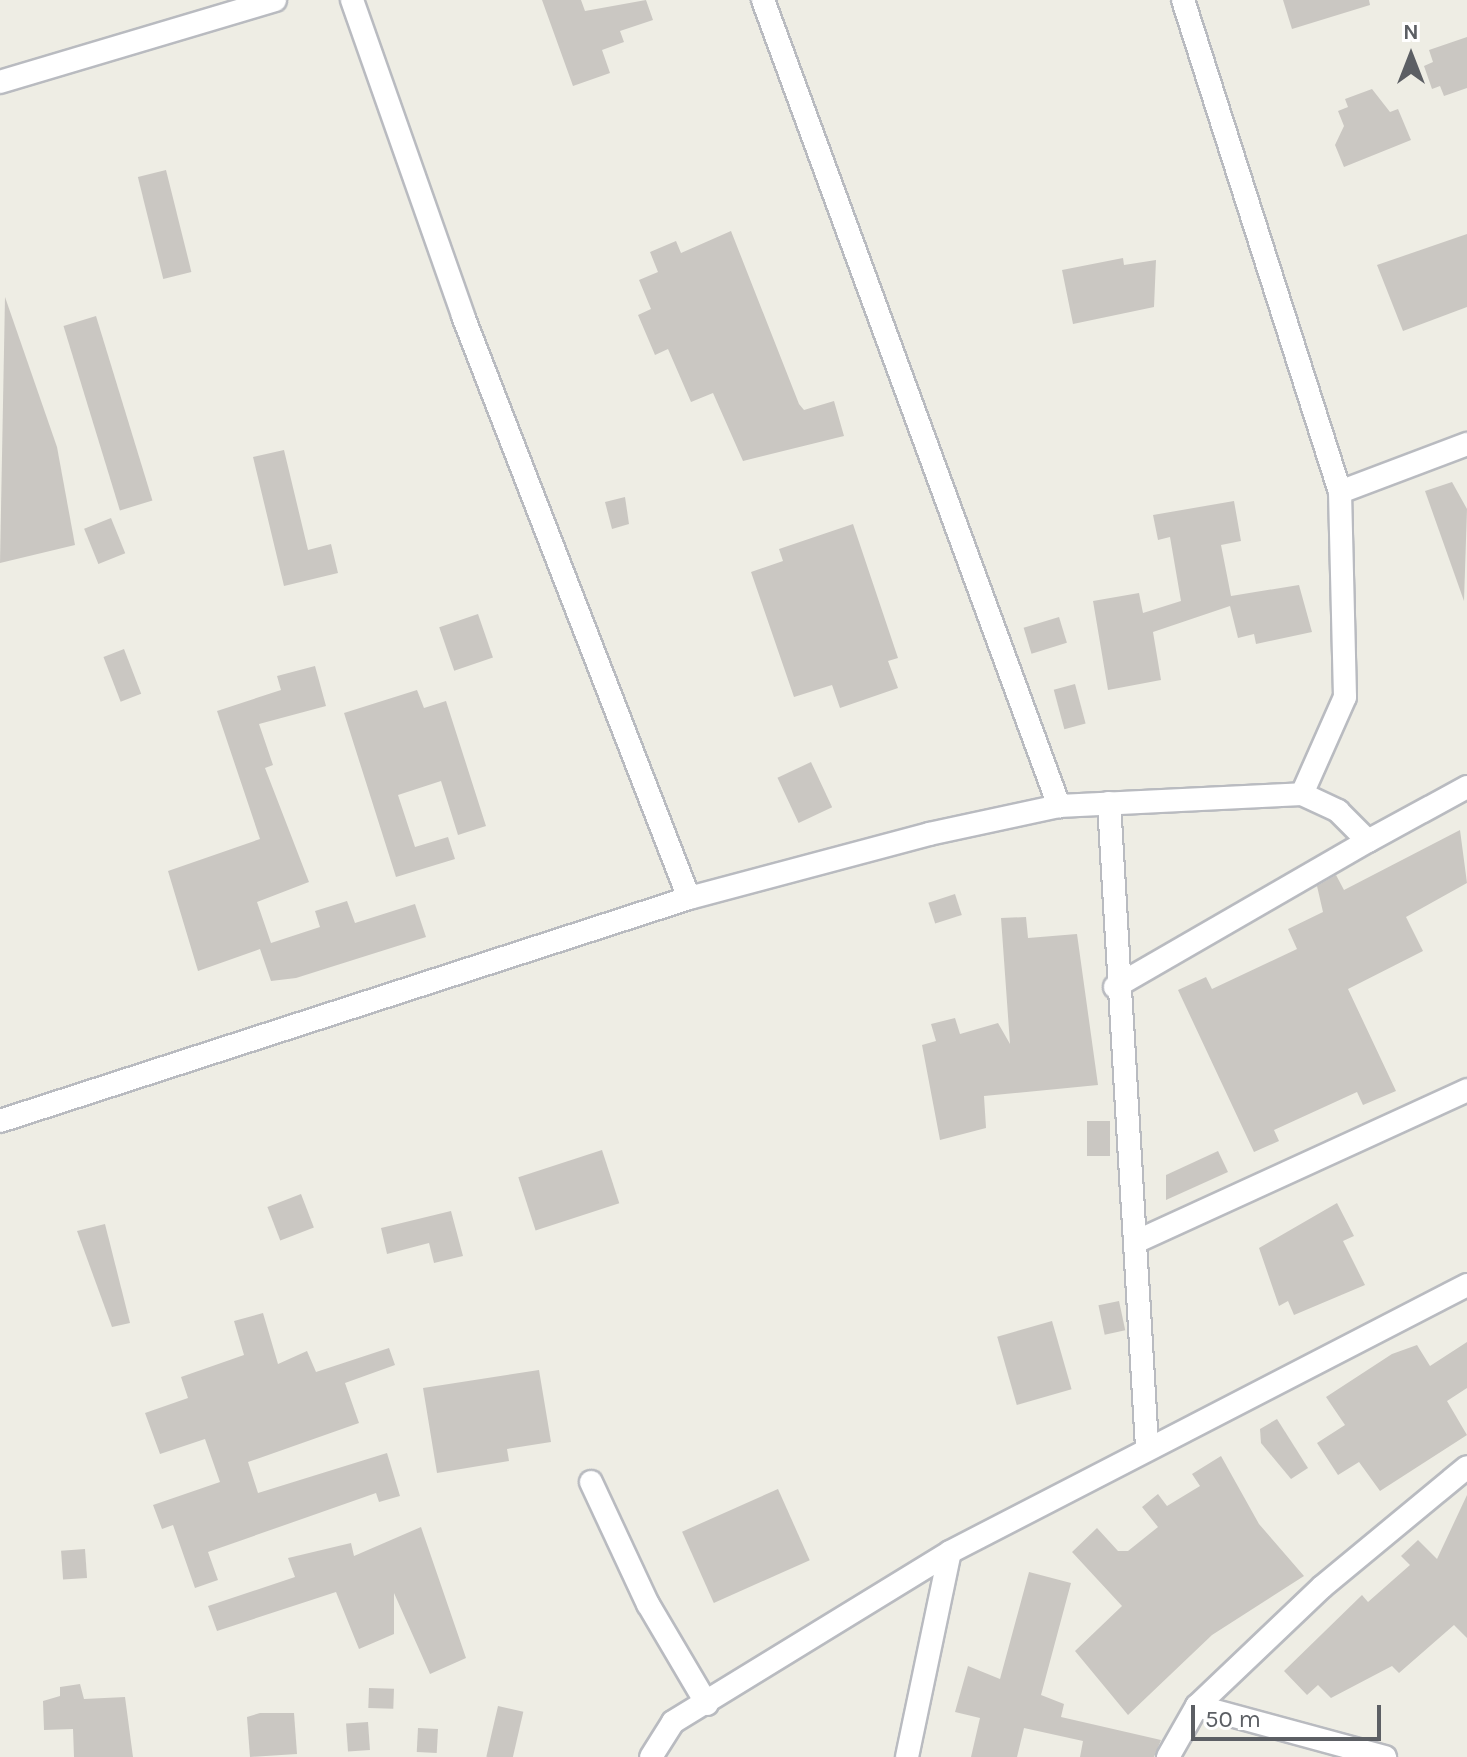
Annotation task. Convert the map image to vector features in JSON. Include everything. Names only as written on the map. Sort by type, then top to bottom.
[{"type":"street","points":[[0,82],[275,0]]},
{"type":"street","points":[[352,0],[463,316],[689,898]]},
{"type":"street","points":[[763,0],[1059,806]]},
{"type":"street","points":[[1183,0],[1340,492],[1345,697],[1302,794]]},
{"type":"street","points":[[1340,492],[1467,444]]},
{"type":"street","points":[[1115,987],[1467,787]]},
{"type":"street","points":[[0,1121],[689,898],[1059,806],[1302,794],[1338,811],[1368,841]]},
{"type":"street","points":[[1109,803],[1115,987],[1140,1240],[1147,1446]]},
{"type":"street","points":[[1140,1240],[1467,1090]]},
{"type":"street","points":[[651,1757],[673,1722],[707,1704],[950,1552],[1147,1446],[1467,1285]]},
{"type":"street","points":[[1168,1757],[1197,1706],[1322,1587],[1467,1467]]},
{"type":"street","points":[[591,1482],[648,1604],[707,1704]]},
{"type":"street","points":[[907,1757],[950,1552]]},
{"type":"street","points":[[1197,1706],[1385,1757]]},
{"type":"building","points":[[542,0],[581,0],[585,11],[646,0],[653,20],[620,31],[624,42],[602,50],[610,73],[573,86]]},
{"type":"building","points":[[1283,0],[1369,0],[1370,5],[1292,29]]},
{"type":"building","points":[[1467,37],[1467,88],[1444,96],[1440,86],[1432,89],[1424,66],[1433,62],[1429,50]]},
{"type":"building","points":[[1372,89],[1390,112],[1398,109],[1411,140],[1344,167],[1335,145],[1344,126],[1338,111],[1348,107],[1345,99]]},
{"type":"building","points":[[166,170],[191,272],[163,279],[138,177]]},
{"type":"building","points":[[731,231],[799,404],[804,410],[834,401],[844,436],[743,461],[713,393],[691,402],[668,349],[655,355],[638,315],[651,309],[639,280],[658,272],[650,252],[676,241],[681,253]]},
{"type":"building","points":[[1467,234],[1467,307],[1403,331],[1377,265]]},
{"type":"building","points":[[1123,258],[1124,265],[1156,260],[1154,307],[1073,324],[1062,270]]},
{"type":"building","points":[[5,297],[57,447],[75,545],[0,563]]},
{"type":"building","points":[[96,316],[152,501],[120,511],[63,326]]},
{"type":"building","points":[[284,450],[308,550],[331,544],[338,573],[284,586],[253,457]]},
{"type":"building","points":[[1452,482],[1467,509],[1464,601],[1425,491]]},
{"type":"building","points":[[625,497],[629,524],[612,529],[605,502]]},
{"type":"building","points":[[1234,501],[1241,541],[1221,545],[1231,596],[1299,585],[1312,632],[1256,644],[1254,634],[1238,638],[1230,606],[1153,632],[1161,680],[1108,690],[1093,601],[1139,593],[1143,613],[1181,601],[1170,537],[1158,540],[1153,515]]},
{"type":"building","points":[[111,518],[125,553],[98,564],[84,529]]},
{"type":"building","points":[[853,524],[898,658],[888,661],[898,688],[840,708],[832,685],[794,697],[751,572],[783,561],[779,549]]},
{"type":"building","points":[[478,614],[493,657],[454,671],[439,627]]},
{"type":"building","points":[[1059,617],[1067,643],[1032,654],[1024,628]]},
{"type":"building","points":[[124,649],[141,694],[121,702],[103,657]]},
{"type":"building","points":[[315,666],[326,706],[259,724],[273,765],[265,768],[309,882],[257,902],[271,943],[320,927],[315,911],[347,901],[355,923],[415,904],[426,937],[296,978],[271,981],[260,949],[198,971],[168,871],[260,839],[217,711],[281,690],[277,676]]},
{"type":"building","points":[[1075,684],[1086,724],[1064,729],[1054,690]]},
{"type":"building","points":[[417,690],[424,708],[446,701],[486,826],[458,835],[441,781],[398,795],[415,847],[448,837],[455,859],[396,877],[344,713]]},
{"type":"building","points":[[811,762],[832,807],[799,823],[777,778]]},
{"type":"building","points":[[1460,830],[1467,883],[1406,917],[1423,951],[1348,989],[1396,1091],[1363,1105],[1357,1092],[1274,1130],[1279,1141],[1254,1152],[1178,990],[1206,977],[1212,989],[1297,949],[1288,929],[1323,912],[1317,886],[1336,875],[1344,890]]},
{"type":"building","points":[[955,894],[962,915],[935,924],[928,903]]},
{"type":"building","points":[[1026,917],[1028,938],[1077,934],[1098,1085],[984,1096],[986,1128],[940,1140],[922,1045],[936,1041],[931,1024],[955,1018],[960,1034],[998,1023],[1010,1044],[1001,918]]},
{"type":"building","points":[[1087,1121],[1110,1121],[1110,1156],[1087,1156]]},
{"type":"building","points":[[602,1150],[619,1203],[536,1230],[518,1177]]},
{"type":"building","points":[[1218,1151],[1228,1172],[1166,1200],[1166,1175]]},
{"type":"building","points":[[301,1194],[314,1228],[280,1241],[267,1207]]},
{"type":"building","points":[[1337,1203],[1354,1236],[1343,1241],[1365,1285],[1294,1315],[1288,1301],[1279,1306],[1259,1248]]},
{"type":"building","points":[[451,1211],[463,1256],[434,1263],[429,1243],[387,1254],[381,1228]]},
{"type":"building","points":[[105,1224],[130,1323],[112,1327],[77,1231]]},
{"type":"building","points":[[1119,1301],[1125,1330],[1105,1335],[1098,1305]]},
{"type":"building","points":[[263,1313],[278,1364],[307,1351],[316,1372],[389,1348],[395,1365],[345,1383],[359,1423],[248,1462],[258,1493],[387,1453],[400,1496],[379,1502],[376,1493],[208,1552],[218,1580],[195,1588],[173,1525],[162,1529],[153,1505],[220,1482],[205,1439],[160,1454],[145,1413],[188,1398],[181,1377],[244,1355],[234,1321]]},
{"type":"building","points":[[1052,1321],[1072,1389],[1017,1405],[997,1337]]},
{"type":"building","points":[[1467,1342],[1467,1388],[1447,1401],[1467,1435],[1380,1491],[1359,1462],[1338,1475],[1317,1443],[1345,1425],[1326,1397],[1392,1354],[1417,1345],[1430,1366]]},
{"type":"building","points":[[539,1370],[551,1442],[507,1449],[509,1461],[437,1473],[423,1388]]},
{"type":"building","points":[[1277,1419],[1308,1468],[1291,1479],[1261,1443],[1260,1429]]},
{"type":"building","points":[[1221,1456],[1259,1524],[1304,1576],[1212,1635],[1128,1715],[1075,1651],[1122,1606],[1072,1552],[1097,1528],[1118,1551],[1128,1551],[1158,1527],[1142,1507],[1158,1494],[1167,1506],[1200,1486],[1192,1474]]},
{"type":"building","points":[[778,1489],[810,1560],[714,1603],[682,1532]]},
{"type":"building","points":[[1467,1495],[1467,1638],[1454,1625],[1399,1673],[1392,1666],[1331,1698],[1318,1685],[1307,1695],[1284,1671],[1362,1595],[1368,1602],[1410,1565],[1401,1556],[1418,1540],[1437,1559]]},
{"type":"building","points":[[421,1527],[466,1658],[430,1674],[394,1593],[394,1634],[359,1649],[336,1592],[217,1631],[208,1606],[295,1577],[288,1558],[351,1543],[354,1556]]},
{"type":"building","points":[[85,1549],[87,1578],[63,1580],[61,1551]]},
{"type":"building","points":[[1029,1572],[1071,1583],[1041,1695],[1064,1704],[1061,1717],[1161,1740],[1154,1757],[1080,1757],[1083,1741],[1024,1728],[1017,1757],[971,1757],[980,1718],[955,1712],[968,1666],[1000,1679]]},
{"type":"building","points":[[80,1684],[84,1699],[125,1697],[133,1757],[74,1757],[73,1729],[44,1730],[43,1701],[60,1696],[60,1687]]},
{"type":"building","points":[[369,1688],[394,1689],[393,1709],[368,1708]]},
{"type":"building","points":[[498,1706],[523,1712],[513,1757],[486,1757]]},
{"type":"building","points":[[260,1713],[294,1713],[297,1754],[250,1757],[247,1717]]},
{"type":"building","points":[[368,1722],[370,1750],[348,1751],[346,1724]]},
{"type":"building","points":[[418,1728],[438,1729],[437,1753],[417,1752]]}]
